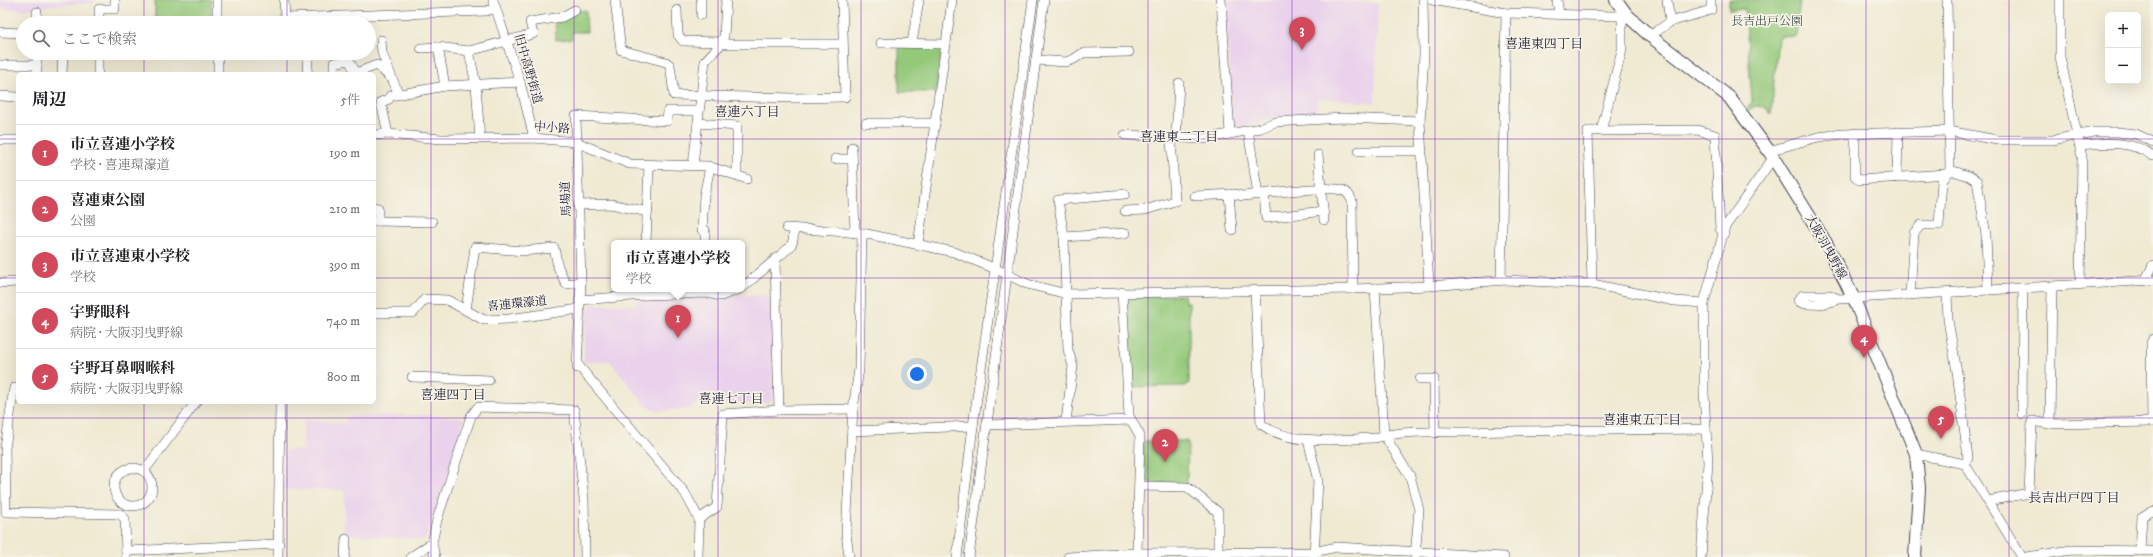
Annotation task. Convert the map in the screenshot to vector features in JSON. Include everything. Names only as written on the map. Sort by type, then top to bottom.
[{"type":"main road","name":"大阪羽曳野線","points":[[1619,1],[1625,16],[1729,97],[1771,155],[1826,243],[1854,299],[1916,454],[1919,488],[1915,557]]},
{"type":"street","points":[[99,16],[99,9],[115,9],[114,0]]},
{"type":"street","points":[[217,0],[218,16]]},
{"type":"street","points":[[284,0],[285,16]]},
{"type":"street","points":[[615,0],[621,50],[666,62],[670,65],[674,96],[725,98],[845,97],[842,0]]},
{"type":"street","points":[[701,0],[701,16]]},
{"type":"street","points":[[693,165],[704,61],[721,43],[726,28],[726,0]]},
{"type":"street","points":[[912,44],[919,0]]},
{"type":"street","points":[[918,244],[952,0]]},
{"type":"street","points":[[957,557],[973,426],[1033,0]]},
{"type":"street","points":[[969,557],[1044,0]]},
{"type":"street","points":[[1221,0],[1230,133]]},
{"type":"street","points":[[1423,0],[1424,54],[1420,121],[1429,286]]},
{"type":"street","points":[[1432,0],[1506,13],[1625,16],[1622,50],[1601,131]]},
{"type":"street","points":[[1557,0],[1559,14]]},
{"type":"street","points":[[1667,0],[1670,22]]},
{"type":"street","points":[[1650,36],[1670,22],[1711,10],[1711,0]]},
{"type":"street","points":[[1910,295],[1914,233],[1921,225],[1939,225],[1942,181],[1948,172],[1949,131],[1947,0]]},
{"type":"street","points":[[2060,0],[2060,57],[2082,157],[2080,284]]},
{"type":"street","points":[[376,17],[486,11],[496,3]]},
{"type":"street","name":"旧中高野街道","points":[[496,3],[520,82],[534,138]]},
{"type":"street","points":[[421,48],[438,47],[468,51],[533,34],[530,22],[562,17],[575,10]]},
{"type":"street","points":[[677,10],[678,35],[683,41],[721,43],[843,44]]},
{"type":"street","points":[[1501,280],[1506,13]]},
{"type":"street","points":[[0,32],[16,33]]},
{"type":"street","points":[[381,40],[382,53],[398,93]]},
{"type":"street","points":[[881,43],[946,44]]},
{"type":"street","points":[[438,47],[445,86]]},
{"type":"street","points":[[468,51],[476,85],[480,139]]},
{"type":"street","points":[[1036,60],[1066,62],[1083,53],[1129,52]]},
{"type":"street","points":[[62,72],[63,60]]},
{"type":"street","points":[[98,60],[98,72]]},
{"type":"street","points":[[218,60],[218,72]]},
{"type":"street","points":[[307,72],[308,60]]},
{"type":"street","points":[[334,72],[334,63],[349,60],[355,72]]},
{"type":"street","points":[[0,64],[37,69]]},
{"type":"street","points":[[359,72],[377,65],[392,79]]},
{"type":"street","points":[[388,134],[382,102],[398,93],[445,86],[520,82]]},
{"type":"street","points":[[1125,211],[1145,210],[1175,201],[1174,138],[1179,83]]},
{"type":"street","points":[[0,96],[16,97]]},
{"type":"street","name":"馬場道","points":[[579,304],[581,282],[576,116],[667,121],[668,111],[698,111]]},
{"type":"street","points":[[1125,134],[1203,139],[1248,130],[1275,122],[1342,118],[1420,121]]},
{"type":"street","points":[[698,123],[737,126],[737,176]]},
{"type":"street","points":[[866,124],[935,123]]},
{"type":"street","points":[[1248,130],[1266,218],[1324,216],[1318,155]]},
{"type":"street","points":[[1592,284],[1588,131],[1698,130],[1715,135],[1720,229],[1724,233]]},
{"type":"street","points":[[1701,557],[1708,463],[1704,393],[1704,303],[1725,227],[1771,155],[1818,137],[1855,133],[1949,131],[1997,140],[2053,140],[2094,132],[2118,132],[2136,134],[2153,142]]},
{"type":"street","points":[[1897,178],[1898,132]]},
{"type":"street","points":[[1855,133],[1855,176],[1859,180],[1897,178],[1948,172],[1969,176],[1977,181],[1986,235],[1988,290]]},
{"type":"street","name":"中小路","points":[[376,135],[388,134],[480,139],[534,138],[576,142],[630,164],[693,165],[710,167],[747,179]]},
{"type":"street","points":[[0,140],[16,140]]},
{"type":"street","points":[[2079,145],[2119,144],[2133,147],[2153,156]]},
{"type":"street","points":[[849,557],[846,532],[853,409],[859,369],[858,233],[852,147]]},
{"type":"street","points":[[1359,151],[1422,151]]},
{"type":"street","points":[[835,159],[852,159]]},
{"type":"street","points":[[646,240],[649,165]]},
{"type":"street","points":[[705,240],[703,230],[704,196],[710,167]]},
{"type":"street","points":[[1195,196],[1229,194],[1242,196],[1321,190],[1344,190],[1350,195],[1352,201],[1352,289]]},
{"type":"street","points":[[1066,421],[1073,366],[1068,350],[1064,237],[1058,200],[1125,194]]},
{"type":"street","points":[[1229,194],[1232,230]]},
{"type":"street","points":[[578,205],[611,204],[648,212]]},
{"type":"street","points":[[376,208],[378,208],[376,221],[432,222]]},
{"type":"street","name":"喜連環濠道","points":[[745,285],[790,247],[793,241],[793,229],[858,233]]},
{"type":"street","points":[[858,233],[954,252],[996,268],[1027,284],[1067,294],[1352,289],[1429,286],[1501,280],[1592,284],[1675,301],[1704,303]]},
{"type":"street","points":[[1064,237],[1126,233]]},
{"type":"street","points":[[466,310],[475,247],[523,252],[554,248],[558,267],[566,284],[581,282]]},
{"type":"street","points":[[775,259],[779,410]]},
{"type":"street","points":[[1839,299],[2149,280],[2153,265]]},
{"type":"street","points":[[0,283],[16,282]]},
{"type":"street","points":[[2050,424],[2052,286]]},
{"type":"street","points":[[1375,288],[1384,435],[1410,476],[1419,510],[1416,555]]},
{"type":"street","points":[[2022,414],[2023,288]]},
{"type":"street","points":[[1255,290],[1261,424],[1271,432],[1308,440],[1375,438],[1384,435],[1435,433],[1706,429]]},
{"type":"street","name":"喜連環濠道","points":[[376,313],[413,313],[425,299],[447,300],[484,320],[509,319],[579,304],[646,295],[708,293],[721,296],[732,292]]},
{"type":"street","points":[[1122,292],[1128,416],[1140,436],[1137,553]]},
{"type":"street","points":[[1947,293],[1948,320],[1968,458],[1965,464]]},
{"type":"street","points":[[579,304],[578,366],[685,494],[699,519],[698,557]]},
{"type":"street","points":[[1988,501],[2029,493],[2032,421],[2050,424],[2152,422],[2151,343],[2153,339]]},
{"type":"street","points":[[412,377],[489,380]]},
{"type":"street","points":[[1420,379],[1434,378],[1435,433]]},
{"type":"street","points":[[14,388],[5,448],[6,512],[120,514],[125,519],[126,554],[278,544]]},
{"type":"street","points":[[144,472],[195,404]]},
{"type":"street","points":[[278,557],[280,404]]},
{"type":"street","points":[[434,557],[432,543],[471,416],[478,407],[574,410],[584,498],[585,557]]},
{"type":"street","points":[[699,519],[717,507],[723,414],[779,410],[853,409]]},
{"type":"street","points":[[987,425],[1066,421],[1131,420]]},
{"type":"street","points":[[852,431],[973,426]]},
{"type":"street","points":[[1308,440],[1318,481],[1314,554]]},
{"type":"street","points":[[1916,454],[1965,464],[2022,557]]},
{"type":"street","points":[[136,468],[144,472],[152,484],[149,498],[138,506],[123,504],[118,499],[114,490],[116,478],[125,470],[136,468]]},
{"type":"street","points":[[1139,486],[1188,487],[1218,512],[1218,553]]},
{"type":"street","points":[[120,514],[123,504]]},
{"type":"street","points":[[2140,551],[2142,516],[2153,511]]},
{"type":"street","points":[[345,557],[346,539]]},
{"type":"street","points":[[411,557],[432,543]]},
{"type":"street","points":[[1068,557],[1137,553],[1314,554],[1337,547],[1416,555],[1504,557]]},
{"type":"street","points":[[2027,557],[2071,550],[2140,551],[2152,553]]},
{"type":"shaded area","points":[[0,0],[94,0],[94,3],[46,6],[24,10],[0,8]]},
{"type":"shaded area","points":[[1311,0],[1378,3],[1375,103],[1318,98],[1318,116],[1271,118],[1256,125],[1233,127],[1225,1]]},
{"type":"shaded area","points":[[739,295],[772,296],[773,399],[769,403],[696,405],[688,409],[657,411],[647,407],[610,361],[584,362],[585,315],[592,304],[636,305],[637,300],[703,296],[716,300]]},
{"type":"shaded area","points":[[424,415],[463,418],[449,472],[425,540],[343,534],[345,490],[284,489],[285,450],[303,450],[303,419],[345,423],[346,416]]},
{"type":"green space","points":[[155,0],[211,0],[212,16],[155,16]]},
{"type":"green space","name":"長吉出戸公園","points":[[1729,0],[1800,0],[1796,37],[1782,36],[1778,38],[1771,115],[1765,107],[1755,106],[1749,110],[1747,108],[1752,102],[1745,9],[1729,10]]},
{"type":"green space","points":[[586,10],[587,32],[572,32],[572,39],[556,40],[555,19],[577,11]]},
{"type":"green space","points":[[899,45],[942,47],[936,92],[899,92]]},
{"type":"green space","points":[[1184,295],[1185,302],[1189,302],[1189,383],[1186,386],[1131,387],[1127,299],[1131,296]]},
{"type":"green space","points":[[1145,441],[1186,441],[1188,443],[1187,485],[1143,482],[1143,443]]},
{"type":"place","name":"市立喜連東小学校","points":[[1302,50]]},
{"type":"place","name":"市立喜連小学校","points":[[678,338]]},
{"type":"place","name":"宇野眼科","points":[[1864,358]]},
{"type":"place","name":"宇野耳鼻咽喉科","points":[[1941,439]]},
{"type":"place","name":"喜連東公園","points":[[1165,462]]},
{"type":"district","name":"喜連東四丁目","points":[[1544,44]]},
{"type":"district","name":"喜連六丁目","points":[[747,112]]},
{"type":"district","name":"喜連東二丁目","points":[[1179,137]]},
{"type":"district","name":"喜連四丁目","points":[[453,395]]},
{"type":"district","name":"喜連七丁目","points":[[731,399]]},
{"type":"district","name":"喜連東五丁目","points":[[1642,420]]},
{"type":"district","name":"長吉出戸四丁目","points":[[2074,498]]}]
